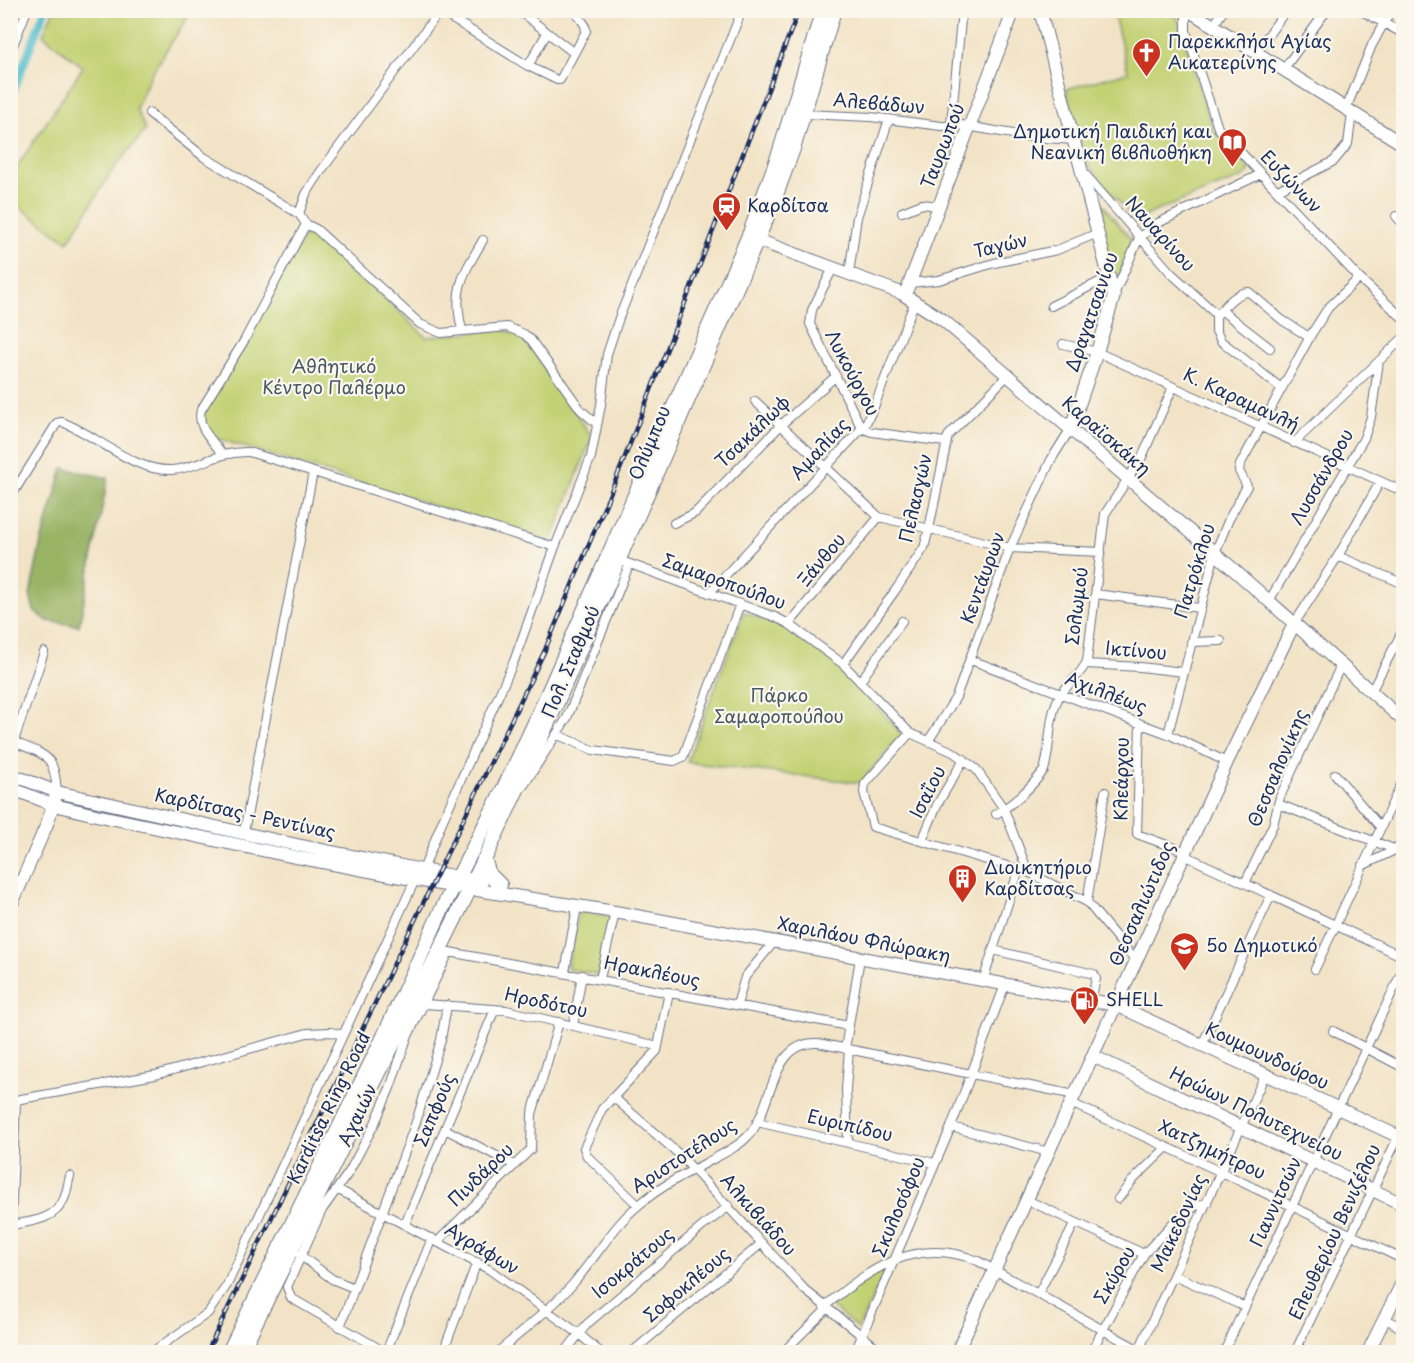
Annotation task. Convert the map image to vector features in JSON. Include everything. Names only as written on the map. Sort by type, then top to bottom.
[{"type":"main road","name":"Ολύμπου","points":[[471,884],[624,563],[753,239],[823,10]]},
{"type":"main road","name":"Ολύμπου","points":[[455,882],[537,718],[782,178],[804,114],[827,31],[836,10]]},
{"type":"main road","name":"Ταυρωπού","points":[[910,298],[910,283],[1014,10]]},
{"type":"main road","points":[[1040,10],[1114,296]]},
{"type":"main road","points":[[1187,10],[1404,145]]},
{"type":"main road","name":"Καραϊσκάκη","points":[[753,239],[910,298],[967,338],[1007,376],[1071,428],[1215,553],[1404,721]]},
{"type":"main road","name":"Δραγατσανίου","points":[[1071,428],[1114,296]]},
{"type":"main road","name":"Θεσσαλιώτιδος","points":[[957,1353],[1227,762],[1294,624]]},
{"type":"main road","name":"Καρδίτσας - Ρεντίνας","points":[[10,774],[57,792],[244,832],[296,851]]},
{"type":"main road","name":"Καρδίτσας - Ρεντίνας","points":[[10,788],[54,805],[186,835],[296,851],[471,884]]},
{"type":"main road","points":[[10,908],[54,805],[57,792]]},
{"type":"main road","points":[[484,859],[489,874],[500,885]]},
{"type":"main road","name":"Karditsa Ring Road","points":[[229,1353],[384,1036],[455,882]]},
{"type":"main road","name":"Karditsa Ring Road","points":[[241,1353],[471,884]]},
{"type":"main road","name":"Χαριλάου Φλώρακη","points":[[471,884],[500,885],[588,902],[610,911]]},
{"type":"main road","name":"Χαριλάου Φλώρακη","points":[[471,884],[577,907],[610,911],[1116,1005]]},
{"type":"main road","name":"Κουμουνδούρου","points":[[1116,1005],[1401,1138]]},
{"type":"main road","name":"Ηρώων Πολυτεχνείου","points":[[1093,1056],[1404,1205]]},
{"type":"main road","points":[[1368,1353],[1404,1279]]},
{"type":"street","points":[[10,53],[27,10]]},
{"type":"street","points":[[518,10],[574,54]]},
{"type":"street","points":[[299,214],[306,194],[321,171],[438,11],[528,66],[554,80],[560,80],[586,31],[585,25],[574,10]]},
{"type":"street","points":[[152,1353],[208,1313],[218,1301],[419,875],[514,661],[555,547],[591,458],[607,354],[619,318],[742,10]]},
{"type":"street","points":[[951,124],[962,10]]},
{"type":"street","name":"Ευζώνων","points":[[1187,10],[1186,31],[1215,122],[1227,139],[1278,190],[1359,278],[1404,319]]},
{"type":"street","points":[[1213,26],[1224,10]]},
{"type":"street","points":[[1256,53],[1286,10]]},
{"type":"street","points":[[1283,70],[1327,10]]},
{"type":"street","points":[[1360,10],[1404,34]]},
{"type":"street","points":[[1278,190],[1334,160],[1348,144],[1349,111],[1368,54],[1391,10]]},
{"type":"street","points":[[528,66],[547,33]]},
{"type":"street","points":[[149,113],[204,157],[299,214],[306,224],[322,234],[420,324],[441,333],[507,327],[524,334],[531,340],[581,410],[597,424]]},
{"type":"street","name":"Αλεβάδων","points":[[804,114],[889,119],[941,126],[951,124],[1030,137],[1074,140]]},
{"type":"street","points":[[849,274],[857,217],[889,119]]},
{"type":"street","name":"Ναυαρίνου","points":[[1082,171],[1139,238],[1184,286],[1270,348]]},
{"type":"street","name":"Δραγατσανίου","points":[[1114,296],[1139,238],[1158,223],[1261,174]]},
{"type":"street","points":[[902,212],[922,204],[939,206]]},
{"type":"street","points":[[1396,216],[1404,225]]},
{"type":"street","points":[[222,454],[201,426],[201,410],[250,331],[306,224]]},
{"type":"street","name":"Ταγών","points":[[910,283],[939,280],[1000,261],[1056,250],[1098,233]]},
{"type":"street","points":[[462,330],[458,305],[460,283],[483,240]]},
{"type":"street","name":"Λυκούργου","points":[[833,268],[812,310],[809,322],[862,428],[877,433],[945,442]]},
{"type":"street","points":[[1051,306],[1109,277]]},
{"type":"street","name":"Πατρόκλου","points":[[1168,734],[1215,553],[1228,519],[1246,489],[1247,483],[1239,471],[1240,465],[1309,337],[1328,309],[1359,278]]},
{"type":"street","points":[[1281,388],[1221,341],[1216,334],[1215,325],[1219,313],[1241,293],[1249,292],[1282,320],[1309,337]]},
{"type":"street","name":"Αμαλίας","points":[[709,593],[862,428],[874,407],[910,298]]},
{"type":"street","points":[[1396,311],[1404,303]]},
{"type":"street","points":[[1294,443],[1404,337]]},
{"type":"street","name":"Κ. Καραμανλή","points":[[1063,344],[1097,352],[1404,492]]},
{"type":"street","name":"Λυσσάνδρου","points":[[1269,601],[1364,438],[1370,423],[1379,361]]},
{"type":"street","name":"Τσακάλωφ","points":[[674,523],[695,513],[781,425],[836,376]]},
{"type":"street","name":"Πελασγών","points":[[843,664],[924,548],[945,442],[953,429],[1007,376]]},
{"type":"street","name":"Σολωμού","points":[[996,814],[1038,779],[1044,770],[1056,704],[1061,694],[1086,664],[1105,514],[1142,457],[1173,387]]},
{"type":"street","points":[[755,401],[825,469],[879,517],[1010,548],[1101,552]]},
{"type":"street","points":[[10,498],[54,426],[60,422],[153,468],[180,469],[222,454],[249,452],[555,547]]},
{"type":"street","name":"Κεντάυρων","points":[[929,740],[956,697],[1010,548],[1053,455],[1071,428]]},
{"type":"street","points":[[244,832],[313,472]]},
{"type":"street","name":"Θεσσαλιώτιδος","points":[[1294,624],[1338,556],[1380,482]]},
{"type":"street","name":"Ξάνθου","points":[[789,624],[879,517]]},
{"type":"street","points":[[1338,556],[1404,584]]},
{"type":"street","name":"Σαμαροπούλου","points":[[624,563],[766,613],[789,624],[843,664],[910,733],[929,740],[964,759],[980,773],[1004,809],[1028,872]]},
{"type":"street","name":"Πολ. Σταθμού","points":[[624,563],[567,718],[558,735],[593,750],[674,761],[683,757],[740,604]]},
{"type":"street","points":[[1096,594],[1199,608]]},
{"type":"street","points":[[860,682],[902,621]]},
{"type":"street","points":[[1371,692],[1402,633]]},
{"type":"street","points":[[1191,642],[1221,641]]},
{"type":"street","points":[[44,652],[15,738],[16,743],[45,754],[50,759],[56,775],[57,792]]},
{"type":"street","name":"Αχιλλέως","points":[[971,660],[1168,734],[1227,762]]},
{"type":"street","name":"Ικτίνου","points":[[1086,664],[1184,672]]},
{"type":"street","name":"Θεσσαλονίκης","points":[[1245,883],[1273,825],[1278,804],[1341,665]]},
{"type":"street","name":"Κλεάρχου","points":[[1140,724],[1137,834],[1185,854]]},
{"type":"street","points":[[910,733],[865,784],[870,822],[873,827],[1028,872],[1087,902],[1136,961]]},
{"type":"street","points":[[510,801],[527,781],[558,735]]},
{"type":"street","name":"Ισαΐου","points":[[922,841],[937,805],[964,759]]},
{"type":"street","points":[[1335,774],[1380,827]]},
{"type":"street","points":[[1315,969],[1404,778]]},
{"type":"street","points":[[1087,902],[1105,792]]},
{"type":"street","points":[[1278,804],[1399,851]]},
{"type":"street","points":[[1361,867],[1399,851],[1404,838]]},
{"type":"street","points":[[1185,854],[1404,957]]},
{"type":"street","points":[[983,981],[1019,869]]},
{"type":"street","points":[[1202,1045],[1271,895]]},
{"type":"street","points":[[565,972],[577,907]]},
{"type":"street","points":[[600,979],[610,911]]},
{"type":"street","points":[[737,1005],[745,977],[774,942]]},
{"type":"street","points":[[993,950],[1094,974],[1096,979],[1091,1001]]},
{"type":"street","name":"Ηρακλέους","points":[[449,952],[849,1026]]},
{"type":"street","name":"Αχαιών","points":[[340,1327],[291,1299],[287,1287],[322,1210],[337,1189],[375,1123],[407,1038],[449,952]]},
{"type":"street","points":[[848,1143],[847,1049],[860,958]]},
{"type":"street","name":"Γιαννιτσών","points":[[1224,1353],[1404,967]]},
{"type":"street","points":[[573,1026],[582,975]]},
{"type":"street","name":"Σκυλοσόφου","points":[[855,1353],[951,1127],[1005,985]]},
{"type":"street","points":[[638,1205],[585,1153],[585,1145],[599,1114],[657,1052],[669,992]]},
{"type":"street","name":"Ηροδότου","points":[[425,1004],[495,1009],[658,1046]]},
{"type":"street","points":[[435,1239],[386,1353],[340,1327],[384,1213],[437,1056],[447,1005]]},
{"type":"street","name":"Σαπφούς","points":[[405,1224],[495,1009]]},
{"type":"street","name":"Πινδάρου","points":[[435,1239],[527,1154],[532,1146],[532,1114],[559,1022]]},
{"type":"street","points":[[1333,1031],[1404,1068]]},
{"type":"street","points":[[70,1176],[64,1202],[53,1212],[37,1220],[11,1224],[13,1100],[155,1076],[307,1032],[332,1032],[343,1035]]},
{"type":"street","name":"Αριστοτέλους","points":[[498,1353],[547,1310],[574,1282],[638,1205],[665,1185],[741,1142],[752,1131],[778,1071],[791,1052],[800,1047],[812,1043],[847,1049],[972,1074],[1073,1099]]},
{"type":"street","name":"Μακεδονίας","points":[[1140,1352],[1265,1075]]},
{"type":"street","name":"Αλκιβιάδου","points":[[613,1097],[694,1169],[762,1244],[825,1308],[882,1353]]},
{"type":"street","name":"Χατζημήτρου","points":[[1073,1099],[1404,1260]]},
{"type":"street","name":"Ευριπίδου","points":[[757,1122],[936,1163]]},
{"type":"street","name":"Ελευθερίου Βενιζέλου","points":[[1295,1353],[1373,1190],[1401,1138],[1404,1125]]},
{"type":"street","points":[[951,1127],[1049,1152]]},
{"type":"street","points":[[445,1130],[514,1165]]},
{"type":"street","points":[[1118,1199],[1132,1181],[1167,1146]]},
{"type":"street","name":"Αγράφων","points":[[337,1189],[477,1262],[547,1310],[600,1353]]},
{"type":"street","points":[[1027,1200],[1144,1254]]},
{"type":"street","name":"Σκύρου","points":[[1091,1353],[1144,1254],[1174,1222],[1199,1203],[1207,1203]]},
{"type":"street","name":"Ισοκράτους","points":[[565,1353],[578,1333],[729,1206]]},
{"type":"street","points":[[1038,1294],[1075,1223]]},
{"type":"street","name":"Σοφοκλέους","points":[[632,1353],[762,1244]]},
{"type":"street","points":[[783,1353],[825,1308],[859,1278],[876,1268],[919,1252],[939,1251],[960,1254],[995,1270],[1140,1352]]},
{"type":"street","points":[[300,1256],[332,1279],[354,1288]]},
{"type":"street","points":[[443,1353],[477,1262]]},
{"type":"street","points":[[1173,1275],[1245,1307]]},
{"type":"street","points":[[1385,1318],[1404,1330]]},
{"type":"green space","points":[[53,11],[192,11],[152,72],[136,109],[146,130],[112,171],[68,242],[11,201],[11,176],[83,67],[43,35]]},
{"type":"green space","points":[[1113,11],[1166,11],[1178,18],[1212,128],[1248,166],[1249,173],[1138,220],[1129,214],[1084,160],[1066,89],[1128,72]]},
{"type":"green space","points":[[1092,191],[1132,241],[1120,274],[1114,278]]},
{"type":"green space","name":"Αθλητικό Κέντρο Παλέρμο","points":[[316,233],[426,337],[502,329],[525,339],[592,437],[551,542],[219,439],[209,431],[204,412],[305,234]]},
{"type":"green space","points":[[63,468],[108,478],[79,626],[48,621],[34,611],[30,595],[40,546]]},
{"type":"green space","name":"Πάρκο Σαμαροπούλου","points":[[744,612],[786,628],[840,667],[902,734],[860,783],[687,762]]},
{"type":"green space","points":[[579,911],[611,917],[599,975],[567,969]]},
{"type":"green space","points":[[888,1265],[858,1329],[830,1305]]},
{"type":"waterway","points":[[10,99],[45,10]]},
{"type":"railway","points":[[207,1352],[545,650],[621,467],[799,10]]},
{"type":"place","name":"Παρεκκλήσι Αγίας Αικατερίνης","points":[[1147,78]]},
{"type":"place","name":"Δημοτική Παιδική και Νεανική βιβλιοθήκη","points":[[1233,168]]},
{"type":"place","name":"Καρδίτσα","points":[[726,232]]},
{"type":"place","name":"Διοικητήριο Καρδίτσας","points":[[963,904]]},
{"type":"place","name":"5ο Δημοτικό","points":[[1185,972]]},
{"type":"place","name":"SHELL","points":[[1085,1026]]}]
